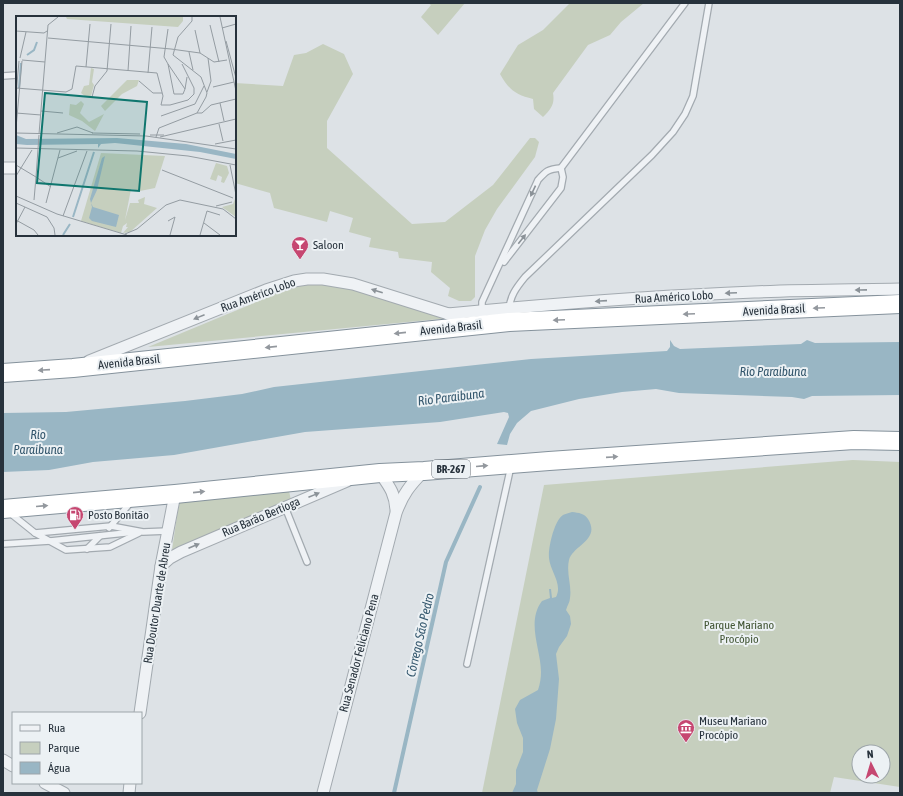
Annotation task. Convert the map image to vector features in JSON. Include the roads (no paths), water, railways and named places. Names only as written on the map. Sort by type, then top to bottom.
[{"type":"highway","name":"Avenida Brasil","points":[[3,373],[73,368],[483,320],[509,315],[900,304]]},
{"type":"highway","name":"BR-267","points":[[4,509],[134,498],[372,474],[854,440],[900,441]]},
{"type":"street","points":[[3,168],[16,168]]},
{"type":"street","name":"Rua Américo Lobo","points":[[73,368],[266,290],[307,279],[322,279],[353,284],[448,314],[483,320]]},
{"type":"street","name":"Rua Américo Lobo","points":[[509,315],[690,295],[900,289]]},
{"type":"street","name":"Rua Senador Feliciano Pena","points":[[323,793],[396,513],[401,498],[424,471]]},
{"type":"street","name":"Rua Senador Feliciano Pena","points":[[372,474],[392,489],[395,498],[396,513]]},
{"type":"street","name":"Rua Barão Bertioga","points":[[161,566],[170,558],[181,552],[284,507],[372,474]]},
{"type":"street","name":"Rua Doutor Duarte de Abreu","points":[[140,712],[161,566],[175,494]]},
{"type":"street","points":[[3,760],[12,765]]},
{"type":"street","points":[[47,784],[64,793]]},
{"type":"lane","points":[[483,320],[482,302],[538,180],[550,169],[561,168],[685,3]]},
{"type":"lane","points":[[509,315],[514,290],[525,277],[652,154],[673,132],[685,114],[693,96],[709,3]]},
{"type":"lane","points":[[3,76],[16,75]]},
{"type":"lane","points":[[497,270],[561,188],[563,177],[561,168]]},
{"type":"lane","points":[[467,664],[512,464]]},
{"type":"lane","points":[[87,549],[111,526],[134,498]]},
{"type":"lane","points":[[284,507],[307,562]]},
{"type":"lane","points":[[4,509],[34,533],[66,550],[110,547],[143,532]]},
{"type":"lane","points":[[34,533],[111,526],[143,532]]},
{"type":"lane","points":[[3,544],[168,531]]},
{"type":"water","name":"Rio Paraibuna","points":[[670,340],[674,346],[680,349],[801,344],[807,340],[815,343],[900,342],[900,395],[812,396],[804,399],[792,397],[679,393],[656,389],[622,392],[579,399],[531,411],[517,423],[510,434],[507,445],[497,444],[509,417],[508,413],[504,412],[440,422],[305,432],[174,455],[93,462],[49,470],[3,472],[3,413],[66,412],[185,401],[242,394],[274,387],[531,359],[667,351],[670,347]]},
{"type":"water","points":[[572,512],[581,514],[588,519],[591,526],[591,532],[585,542],[571,555],[568,565],[570,601],[566,610],[570,616],[571,624],[567,636],[556,654],[559,679],[556,719],[550,749],[537,790],[538,793],[512,793],[516,784],[516,770],[523,752],[523,738],[517,723],[515,709],[520,700],[538,690],[541,672],[535,618],[537,609],[542,601],[550,598],[549,589],[551,589],[552,598],[556,597],[558,592],[557,582],[549,558],[551,542],[554,529],[560,518],[563,515]]},
{"type":"waterway","name":"Córrego São Pedro","points":[[394,793],[446,562],[480,487]]},
{"type":"place","name":"Saloon","points":[[300,260]]},
{"type":"place","name":"Posto Bonitão","points":[[75,530]]},
{"type":"place","name":"Museu Mariano Procópio","points":[[686,743]]},
{"type":"park label","name":"Parque Mariano Procópio","points":[[739,632]]}]
